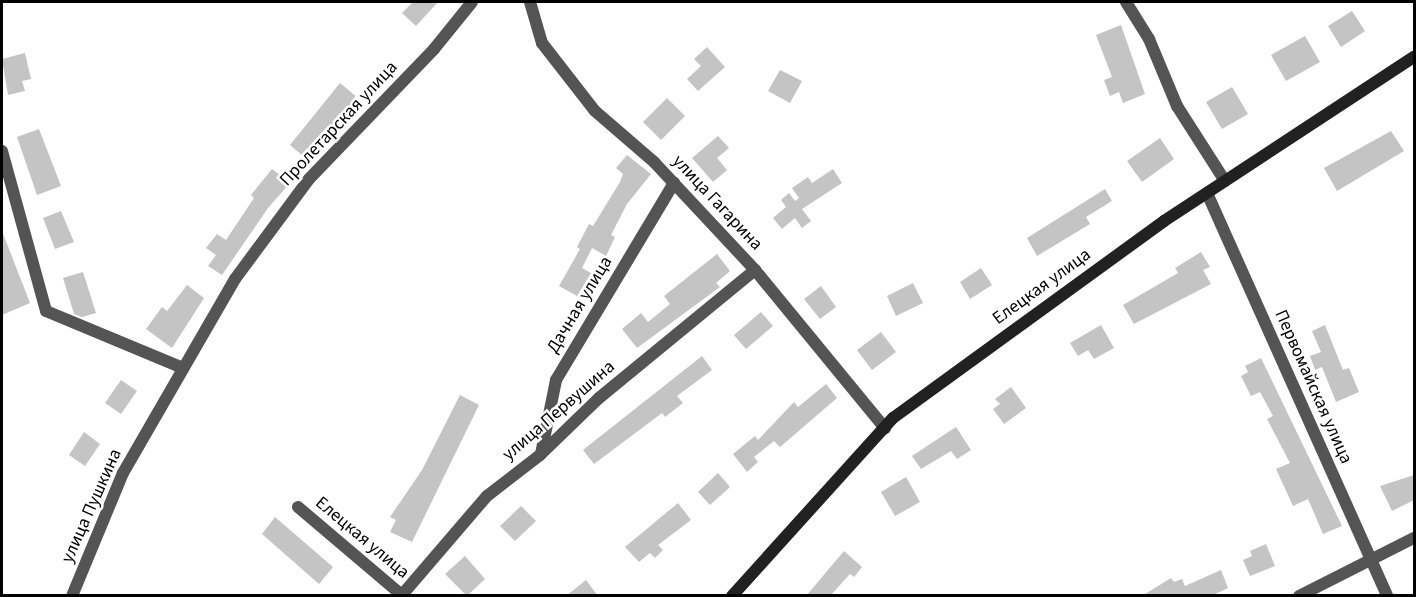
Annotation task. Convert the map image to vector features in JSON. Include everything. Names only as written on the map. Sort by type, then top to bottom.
[{"type":"main road","name":"Елецкая улица","points":[[732,596],[893,417],[1225,181],[1414,57]]},
{"type":"street","name":"Пролетарская улица","points":[[183,368],[236,279],[309,179],[434,49],[472,2]]},
{"type":"street","name":"улица Гагарина","points":[[530,2],[542,43],[596,111],[674,183],[755,270],[885,428]]},
{"type":"street","points":[[1126,2],[1149,39],[1176,106],[1225,181]]},
{"type":"street","points":[[2,151],[46,311],[183,368]]},
{"type":"street","name":"Дачная улица","points":[[540,455],[556,380],[674,183]]},
{"type":"street","name":"Первомайская улица","points":[[1207,194],[1387,596]]},
{"type":"street","name":"улица Первушина","points":[[402,595],[487,496],[540,455],[599,398],[755,270]]},
{"type":"street","name":"улица Пушкина","points":[[72,596],[123,473],[183,368]]},
{"type":"street","name":"Елецкая улица","points":[[298,507],[402,595]]},
{"type":"street","points":[[1299,596],[1414,538]]},
{"type":"building","points":[[413,2],[438,2],[416,26],[402,13]]},
{"type":"building","points":[[1352,11],[1365,31],[1341,47],[1328,26]]},
{"type":"building","points":[[1121,25],[1145,94],[1123,103],[1119,92],[1110,96],[1104,80],[1112,77],[1096,35]]},
{"type":"building","points":[[1305,36],[1320,62],[1286,81],[1271,55]]},
{"type":"building","points":[[707,47],[725,67],[698,91],[687,79],[701,66],[694,59]]},
{"type":"building","points":[[25,53],[31,79],[22,81],[25,91],[8,95],[2,59]]},
{"type":"building","points":[[780,70],[802,81],[790,103],[768,91]]},
{"type":"building","points":[[340,83],[358,98],[304,157],[290,145]]},
{"type":"building","points":[[1232,87],[1248,114],[1222,129],[1206,102]]},
{"type":"building","points":[[667,98],[685,116],[661,140],[643,122]]},
{"type":"building","points":[[39,129],[61,186],[37,195],[17,137]]},
{"type":"building","points":[[1391,131],[1404,151],[1337,191],[1324,168]]},
{"type":"building","points":[[718,136],[729,148],[717,158],[727,170],[713,182],[692,158]]},
{"type":"building","points":[[1160,138],[1174,159],[1142,182],[1127,161]]},
{"type":"building","points":[[627,155],[651,174],[627,204],[611,235],[615,237],[606,256],[592,248],[582,268],[591,273],[577,296],[559,286],[580,249],[577,247],[589,224],[593,226],[620,182],[623,174],[616,168]]},
{"type":"building","points":[[272,169],[290,183],[268,208],[222,275],[208,266],[216,255],[206,248],[217,234],[226,240],[254,198],[251,195]]},
{"type":"building","points":[[833,169],[842,183],[802,209],[811,221],[802,228],[795,218],[782,229],[773,218],[786,207],[781,200],[789,193],[795,201],[799,198],[792,188],[808,177],[812,183]]},
{"type":"building","points":[[1105,189],[1112,201],[1086,217],[1090,224],[1037,256],[1027,238]]},
{"type":"building","points":[[61,211],[74,242],[55,249],[43,218]]},
{"type":"building","points":[[2,231],[30,303],[2,315]]},
{"type":"building","points":[[1201,252],[1210,267],[1203,270],[1211,284],[1134,324],[1123,305],[1178,273],[1175,268]]},
{"type":"building","points":[[717,254],[730,271],[716,283],[720,287],[637,348],[622,329],[641,313],[648,322],[670,304],[664,296]]},
{"type":"building","points":[[981,268],[992,285],[970,299],[960,282]]},
{"type":"building","points":[[83,272],[96,313],[82,317],[74,314],[63,278]]},
{"type":"building","points":[[913,283],[923,303],[896,316],[887,296]]},
{"type":"building","points":[[187,285],[204,298],[172,348],[146,329],[162,307],[167,311]]},
{"type":"building","points":[[821,286],[836,307],[820,319],[804,299]]},
{"type":"building","points":[[761,312],[773,326],[746,349],[734,335]]},
{"type":"building","points":[[1101,325],[1114,348],[1094,359],[1088,350],[1078,356],[1070,343]]},
{"type":"building","points":[[1325,325],[1343,370],[1349,368],[1359,392],[1336,402],[1322,367],[1315,370],[1310,356],[1321,352],[1312,331]]},
{"type":"building","points":[[881,332],[896,352],[872,370],[857,350]]},
{"type":"building","points":[[702,356],[712,370],[677,396],[683,403],[665,417],[662,413],[594,464],[583,450]]},
{"type":"building","points":[[1261,358],[1342,526],[1323,534],[1308,499],[1293,506],[1276,469],[1290,463],[1267,419],[1273,416],[1260,392],[1251,396],[1241,376],[1248,372],[1245,366]]},
{"type":"building","points":[[121,380],[137,391],[121,414],[105,403]]},
{"type":"building","points":[[826,384],[837,398],[780,447],[774,441],[754,457],[758,462],[747,472],[733,454],[755,436],[758,440],[794,402],[798,407]]},
{"type":"building","points":[[1011,387],[1026,408],[1004,424],[993,409],[1000,404],[995,399]]},
{"type":"building","points":[[460,395],[479,405],[412,542],[390,532],[396,520],[390,517],[422,470]]},
{"type":"building","points":[[956,427],[971,450],[957,459],[951,451],[921,469],[912,456]]},
{"type":"building","points":[[84,432],[100,444],[85,466],[69,455]]},
{"type":"building","points":[[718,473],[730,487],[710,505],[698,492]]},
{"type":"building","points":[[1414,475],[1414,500],[1392,511],[1380,486]]},
{"type":"building","points":[[906,477],[920,502],[895,516],[881,492]]},
{"type":"building","points":[[678,503],[691,520],[658,545],[663,550],[655,558],[650,553],[639,562],[625,547]]},
{"type":"building","points":[[521,506],[536,521],[515,541],[500,526]]},
{"type":"building","points":[[275,517],[333,567],[319,584],[262,534]]},
{"type":"building","points":[[1266,544],[1275,566],[1250,576],[1243,560],[1252,556],[1250,551]]},
{"type":"building","points":[[844,551],[862,567],[854,577],[850,574],[830,596],[806,596]]},
{"type":"building","points":[[465,556],[485,579],[467,596],[445,574]]},
{"type":"building","points":[[1221,570],[1228,588],[1211,596],[1142,596],[1171,578],[1174,582],[1182,579],[1185,586]]},
{"type":"building","points":[[586,580],[598,596],[566,596]]}]
